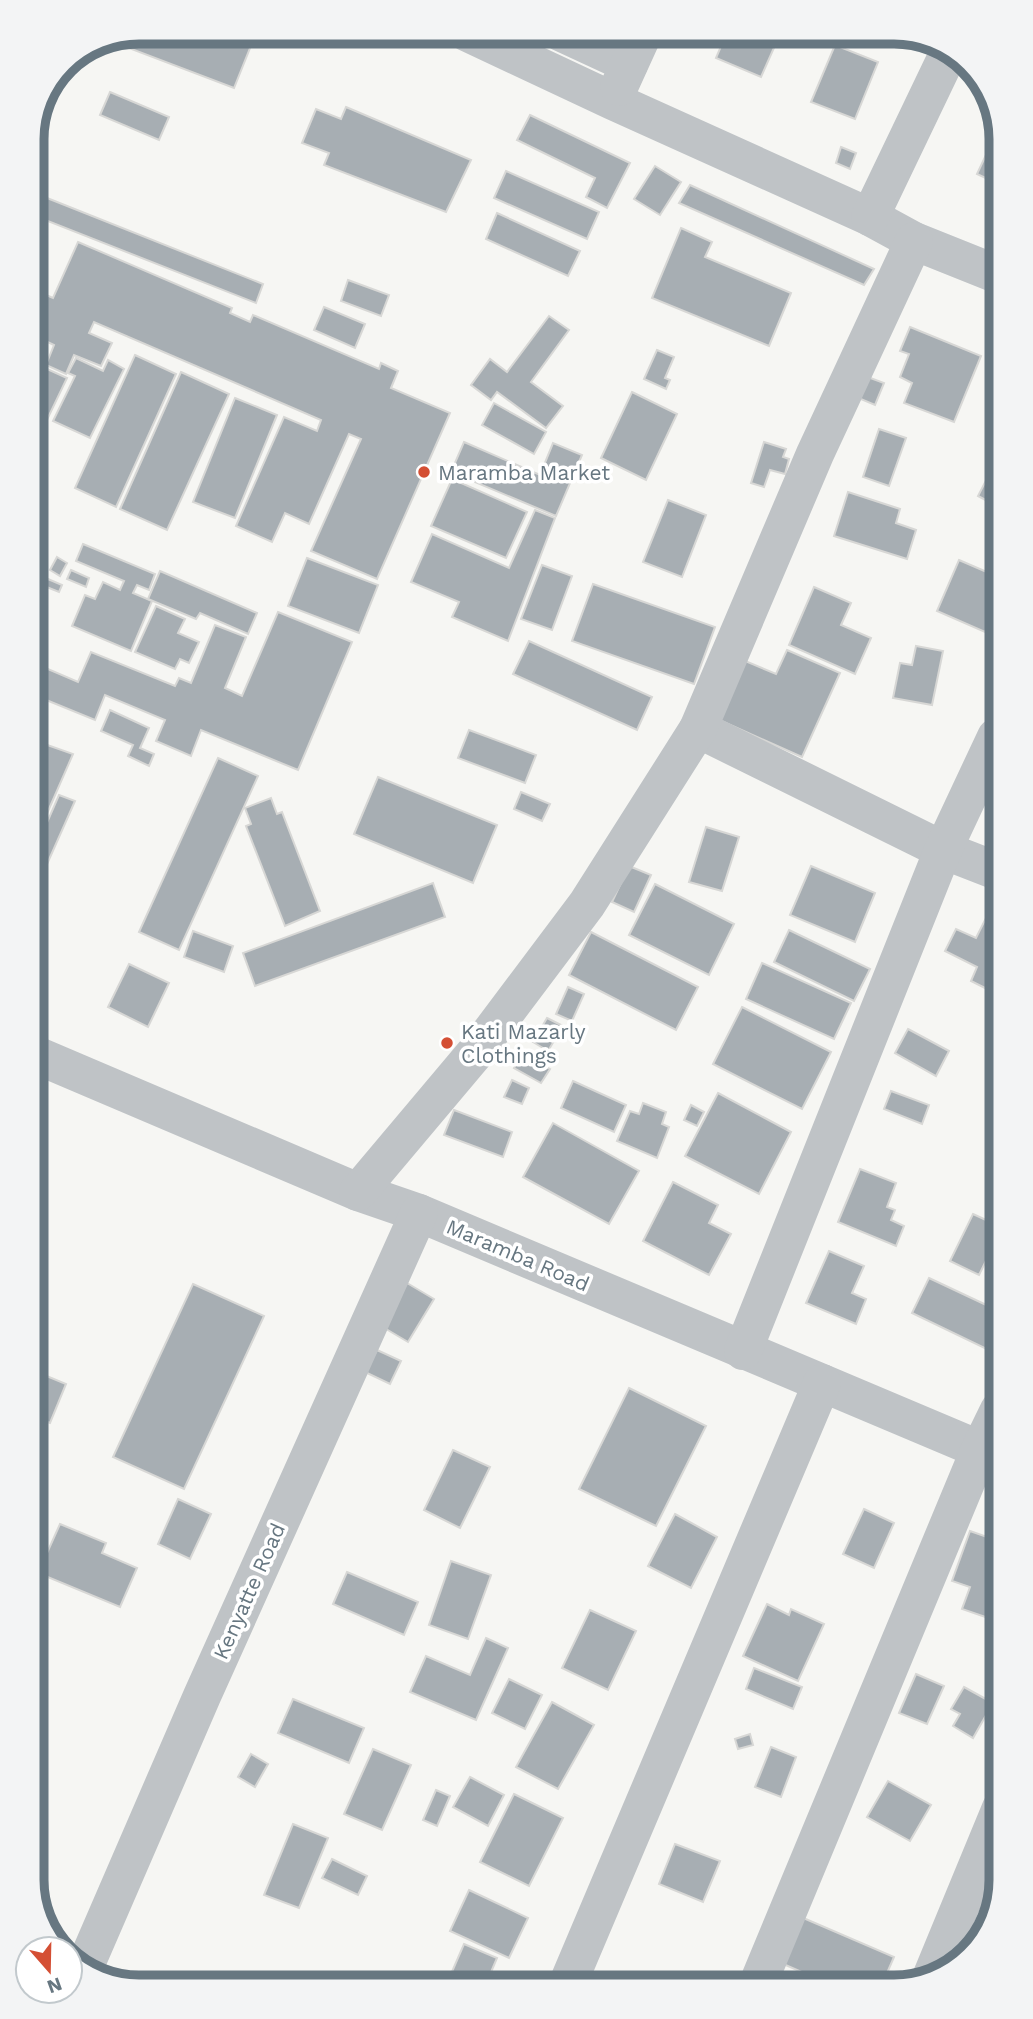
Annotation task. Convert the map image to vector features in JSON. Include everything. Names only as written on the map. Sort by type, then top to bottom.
[{"type":"street","points":[[492,44],[870,217],[914,241],[989,271]]},
{"type":"street","points":[[613,101],[637,48],[618,44]]},
{"type":"street","points":[[870,217],[946,59]]},
{"type":"street","points":[[358,1192],[475,1054],[587,904],[698,729],[815,454],[914,241]]},
{"type":"street","points":[[698,729],[943,850],[989,868]]},
{"type":"street","points":[[743,1351],[943,850],[989,752]]},
{"type":"street","name":"Maramba Road","points":[[44,1058],[358,1192],[419,1213],[989,1454]]},
{"type":"street","name":"Kenyatte Road","points":[[88,1960],[202,1696],[419,1213]]},
{"type":"street","points":[[571,1975],[822,1383]]},
{"type":"street","points":[[762,1975],[989,1456]]},
{"type":"street","points":[[936,1966],[989,1837]]},
{"type":"building","points":[[252,44],[234,88],[123,46]]},
{"type":"building","points":[[722,44],[776,44],[761,77],[716,58]]},
{"type":"building","points":[[835,45],[878,62],[855,119],[811,102]]},
{"type":"building","points":[[110,92],[169,117],[159,140],[100,115]]},
{"type":"building","points":[[346,107],[471,160],[446,212],[324,165],[329,153],[302,143],[316,109],[341,119]]},
{"type":"building","points":[[530,115],[630,163],[607,208],[586,197],[595,178],[517,140]]},
{"type":"building","points":[[841,147],[856,153],[850,169],[836,163]]},
{"type":"building","points":[[989,149],[989,180],[977,174]]},
{"type":"building","points":[[655,166],[681,182],[660,215],[634,199]]},
{"type":"building","points":[[506,171],[599,212],[587,239],[494,198]]},
{"type":"building","points":[[690,185],[874,269],[864,285],[679,203]]},
{"type":"building","points":[[44,197],[263,284],[256,303],[44,220]]},
{"type":"building","points":[[497,213],[580,251],[568,276],[486,239]]},
{"type":"building","points":[[681,228],[712,242],[705,257],[791,293],[769,346],[652,298]]},
{"type":"building","points":[[78,242],[232,308],[230,313],[250,322],[253,315],[379,369],[381,363],[398,371],[391,388],[450,413],[377,579],[311,551],[361,439],[349,434],[309,524],[285,513],[272,542],[236,526],[284,417],[317,431],[321,420],[94,322],[89,333],[112,343],[101,366],[74,355],[66,374],[46,365],[54,345],[44,340],[44,294],[53,298]]},
{"type":"building","points":[[348,280],[389,295],[381,316],[341,301]]},
{"type":"building","points":[[324,307],[365,324],[355,348],[314,330]]},
{"type":"building","points":[[549,316],[569,330],[531,382],[563,406],[546,428],[497,392],[491,400],[471,385],[490,359],[507,372]]},
{"type":"building","points":[[910,327],[981,356],[954,422],[904,403],[912,383],[900,377],[909,354],[900,351]]},
{"type":"building","points":[[657,350],[674,357],[665,378],[670,380],[666,389],[644,379]]},
{"type":"building","points":[[135,355],[176,374],[116,507],[75,488]]},
{"type":"building","points":[[76,358],[103,371],[108,360],[124,369],[90,438],[53,421],[75,376],[68,373]]},
{"type":"building","points":[[45,368],[67,378],[45,424],[44,370]]},
{"type":"building","points":[[181,372],[229,394],[167,530],[120,509]]},
{"type":"building","points":[[865,376],[884,383],[875,405],[856,397]]},
{"type":"building","points":[[632,392],[677,414],[646,480],[601,458]]},
{"type":"building","points":[[235,398],[277,415],[235,518],[193,502]]},
{"type":"building","points":[[494,403],[546,432],[534,454],[482,425]]},
{"type":"building","points":[[879,429],[906,438],[889,486],[863,477]]},
{"type":"building","points":[[464,442],[540,475],[553,443],[582,455],[556,516],[451,472]]},
{"type":"building","points":[[764,442],[786,449],[783,457],[789,459],[785,474],[770,470],[764,487],[751,483]]},
{"type":"building","points":[[989,475],[989,502],[978,496]]},
{"type":"building","points":[[452,479],[527,512],[506,558],[431,526]]},
{"type":"building","points":[[848,492],[900,509],[896,523],[916,530],[907,559],[834,536]]},
{"type":"building","points":[[668,500],[706,515],[682,577],[643,562]]},
{"type":"building","points":[[535,510],[555,518],[508,641],[452,617],[459,602],[411,582],[432,534],[509,568]]},
{"type":"building","points":[[83,544],[155,574],[149,590],[137,585],[133,593],[152,601],[131,651],[72,626],[85,595],[95,599],[103,582],[120,590],[124,581],[76,561]]},
{"type":"building","points":[[57,557],[67,563],[60,576],[50,570]]},
{"type":"building","points":[[307,558],[378,585],[359,633],[288,606]]},
{"type":"building","points":[[959,560],[989,573],[989,623],[985,632],[937,611]]},
{"type":"building","points":[[542,565],[572,576],[552,630],[521,619]]},
{"type":"building","points":[[71,570],[89,578],[86,587],[67,579]]},
{"type":"building","points":[[160,571],[257,613],[248,634],[200,613],[196,619],[148,599]]},
{"type":"building","points":[[48,579],[62,585],[59,592],[44,586]]},
{"type":"building","points":[[593,584],[715,627],[694,684],[572,641]]},
{"type":"building","points":[[814,587],[851,603],[841,625],[871,638],[855,674],[789,645]]},
{"type":"building","points":[[156,606],[185,619],[178,633],[199,642],[189,663],[180,659],[175,669],[135,652]]},
{"type":"building","points":[[278,612],[352,642],[298,770],[201,730],[191,756],[156,741],[165,720],[105,695],[95,720],[44,699],[44,667],[78,682],[91,652],[175,686],[179,678],[191,683],[215,625],[246,637],[225,688],[242,696]]},
{"type":"building","points":[[529,641],[652,697],[637,730],[513,674]]},
{"type":"building","points":[[916,646],[943,651],[932,705],[893,698],[900,663],[912,665]]},
{"type":"building","points":[[787,650],[840,673],[802,757],[717,719],[743,660],[776,674]]},
{"type":"building","points":[[110,710],[149,728],[140,748],[154,754],[149,766],[128,756],[133,745],[101,731]]},
{"type":"building","points":[[469,730],[536,755],[525,783],[458,758]]},
{"type":"building","points":[[44,744],[73,754],[44,820]]},
{"type":"building","points":[[218,758],[258,776],[179,950],[139,932]]},
{"type":"building","points":[[378,777],[497,825],[473,883],[354,834]]},
{"type":"building","points":[[521,792],[550,804],[542,821],[514,809]]},
{"type":"building","points":[[59,795],[75,801],[44,871],[44,829]]},
{"type":"building","points":[[271,798],[277,814],[282,812],[320,911],[285,926],[246,826],[251,824],[245,808]]},
{"type":"building","points":[[706,827],[739,837],[722,891],[689,882]]},
{"type":"building","points":[[629,866],[651,875],[634,912],[612,902]]},
{"type":"building","points":[[811,866],[875,893],[855,942],[790,915]]},
{"type":"building","points":[[433,883],[445,917],[255,986],[243,953]]},
{"type":"building","points":[[655,884],[734,924],[709,975],[629,935]]},
{"type":"building","points":[[987,916],[989,917],[989,990],[971,981],[977,967],[945,951],[956,929],[976,938]]},
{"type":"building","points":[[789,930],[870,969],[854,1001],[774,962]]},
{"type":"building","points":[[193,931],[233,946],[224,972],[184,957]]},
{"type":"building","points":[[591,932],[698,987],[676,1030],[569,975]]},
{"type":"building","points":[[762,963],[851,1003],[834,1039],[746,999]]},
{"type":"building","points":[[129,964],[169,983],[148,1027],[108,1007]]},
{"type":"building","points":[[568,987],[584,994],[572,1021],[556,1014]]},
{"type":"building","points":[[742,1007],[831,1052],[802,1109],[713,1064]]},
{"type":"building","points":[[547,1018],[563,1026],[548,1051],[533,1042]]},
{"type":"building","points":[[908,1029],[949,1051],[936,1076],[895,1053]]},
{"type":"building","points":[[522,1053],[550,1069],[541,1083],[514,1068]]},
{"type":"building","points":[[512,1080],[529,1088],[522,1104],[504,1097]]},
{"type":"building","points":[[573,1081],[626,1105],[614,1132],[561,1108]]},
{"type":"building","points":[[891,1091],[929,1105],[922,1124],[884,1109]]},
{"type":"building","points":[[718,1093],[791,1132],[759,1194],[685,1156]]},
{"type":"building","points":[[643,1103],[666,1112],[662,1124],[669,1127],[657,1158],[617,1141],[630,1111],[639,1114]]},
{"type":"building","points":[[691,1105],[704,1112],[697,1126],[684,1120]]},
{"type":"building","points":[[454,1110],[512,1132],[503,1157],[444,1135]]},
{"type":"building","points":[[553,1123],[639,1171],[609,1224],[523,1177]]},
{"type":"building","points":[[860,1169],[896,1183],[887,1207],[895,1210],[891,1220],[904,1226],[896,1246],[838,1222]]},
{"type":"building","points":[[673,1182],[718,1205],[709,1223],[731,1234],[709,1275],[643,1241]]},
{"type":"building","points":[[973,1214],[989,1221],[989,1254],[979,1275],[950,1261]]},
{"type":"building","points":[[829,1251],[864,1266],[852,1293],[866,1299],[856,1324],[806,1303]]},
{"type":"building","points":[[929,1278],[989,1306],[989,1350],[912,1313]]},
{"type":"building","points":[[407,1283],[434,1299],[408,1342],[381,1326]]},
{"type":"building","points":[[193,1284],[264,1316],[184,1489],[113,1457]]},
{"type":"building","points":[[377,1350],[401,1361],[390,1384],[365,1372]]},
{"type":"building","points":[[44,1375],[66,1384],[50,1423],[44,1421]]},
{"type":"building","points":[[629,1388],[706,1426],[656,1526],[579,1489]]},
{"type":"building","points":[[453,1450],[490,1467],[460,1528],[424,1510]]},
{"type":"building","points":[[178,1499],[211,1514],[190,1559],[158,1544]]},
{"type":"building","points":[[864,1509],[894,1523],[874,1568],[843,1554]]},
{"type":"building","points":[[675,1514],[717,1537],[691,1588],[648,1566]]},
{"type":"building","points":[[60,1524],[106,1543],[102,1553],[137,1568],[120,1607],[44,1575],[44,1560]]},
{"type":"building","points":[[970,1531],[989,1538],[989,1618],[962,1609],[970,1587],[952,1581]]},
{"type":"building","points":[[451,1561],[491,1575],[468,1639],[429,1625]]},
{"type":"building","points":[[347,1572],[418,1602],[404,1635],[333,1604]]},
{"type":"building","points":[[767,1604],[789,1615],[791,1609],[824,1624],[798,1681],[743,1656]]},
{"type":"building","points":[[590,1610],[636,1631],[608,1690],[562,1668]]},
{"type":"building","points":[[486,1638],[508,1648],[476,1720],[410,1692],[426,1656],[470,1675]]},
{"type":"building","points":[[754,1668],[802,1687],[793,1709],[746,1689]]},
{"type":"building","points":[[916,1674],[944,1686],[927,1724],[899,1713]]},
{"type":"building","points":[[509,1679],[542,1695],[525,1729],[492,1713]]},
{"type":"building","points":[[964,1687],[989,1701],[989,1710],[973,1738],[953,1726],[960,1714],[951,1709]]},
{"type":"building","points":[[293,1699],[364,1728],[349,1763],[278,1733]]},
{"type":"building","points":[[552,1702],[594,1725],[558,1789],[516,1767]]},
{"type":"building","points":[[750,1734],[753,1745],[738,1749],[735,1739]]},
{"type":"building","points":[[771,1747],[796,1757],[781,1797],[755,1787]]},
{"type":"building","points":[[373,1749],[411,1765],[382,1830],[344,1814]]},
{"type":"building","points":[[251,1754],[268,1764],[255,1787],[238,1777]]},
{"type":"building","points":[[470,1777],[504,1795],[488,1826],[453,1807]]},
{"type":"building","points":[[888,1781],[931,1805],[910,1841],[867,1817]]},
{"type":"building","points":[[436,1790],[450,1796],[437,1826],[423,1820]]},
{"type":"building","points":[[514,1794],[563,1818],[529,1886],[480,1862]]},
{"type":"building","points":[[293,1824],[328,1838],[299,1908],[264,1895]]},
{"type":"building","points":[[675,1844],[720,1861],[703,1902],[659,1884]]},
{"type":"building","points":[[332,1859],[367,1876],[358,1895],[322,1878]]},
{"type":"building","points":[[469,1890],[528,1918],[509,1958],[450,1931]]},
{"type":"building","points":[[801,1917],[894,1957],[886,1975],[808,1975],[781,1963]]},
{"type":"building","points":[[464,1944],[497,1958],[490,1975],[451,1974]]},
{"type":"place","name":"Maramba Market","points":[[424,472]]},
{"type":"place","name":"Kati Mazarly Clothings","points":[[447,1043]]}]
